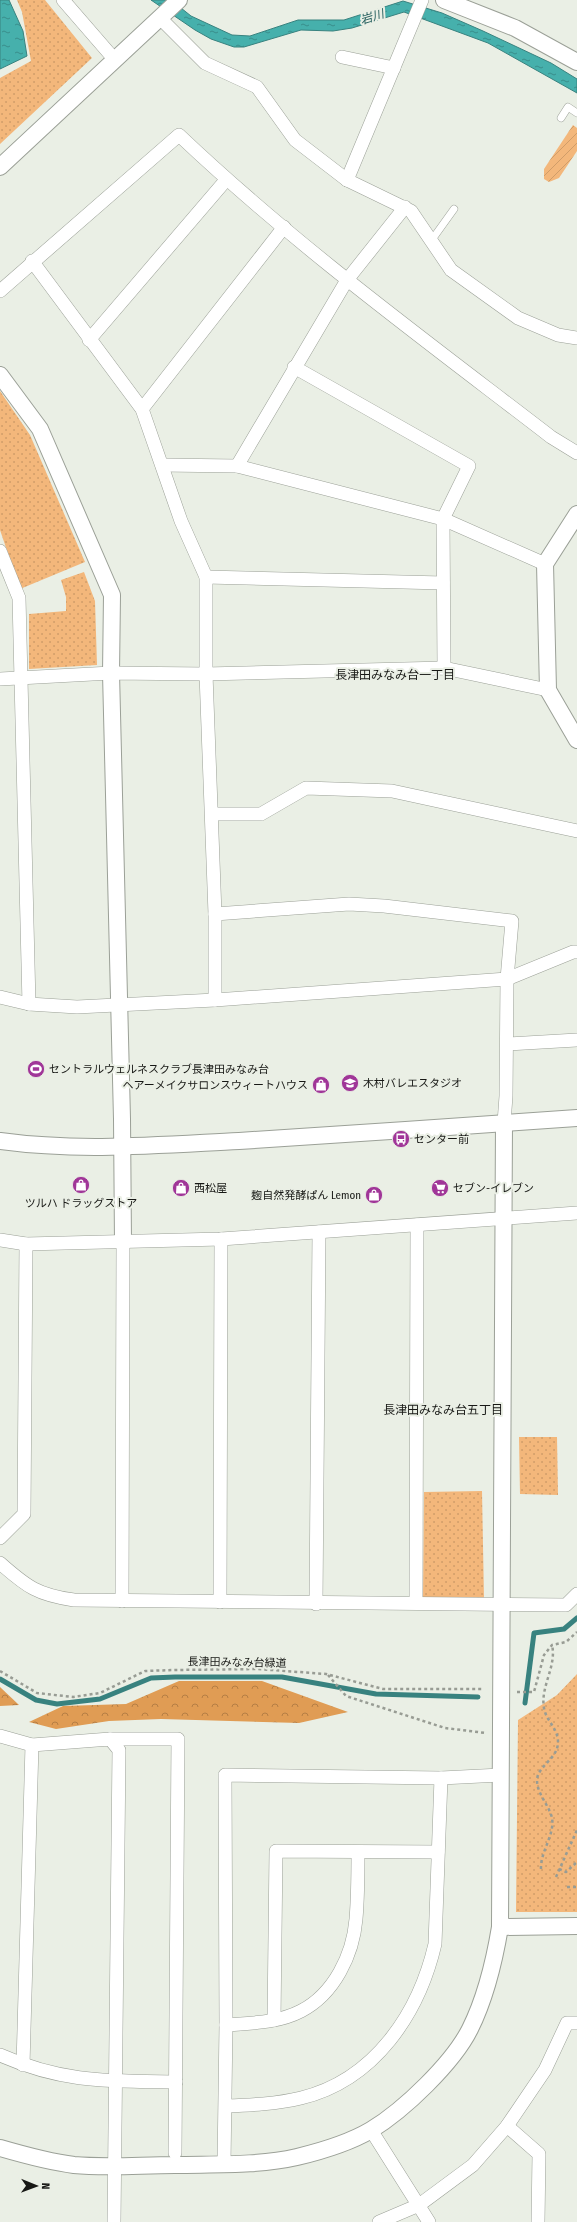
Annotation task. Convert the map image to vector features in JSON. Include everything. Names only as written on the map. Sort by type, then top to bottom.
[{"type":"street","points":[[63,0],[115,60]]},
{"type":"street","points":[[0,167],[179,0]]},
{"type":"street","points":[[347,180],[422,0]]},
{"type":"street","points":[[444,0],[515,28],[577,62]]},
{"type":"street","points":[[162,17],[205,63],[257,87],[295,140],[347,180],[411,211],[451,270],[518,318],[558,335],[577,338]]},
{"type":"street","points":[[342,57],[394,68]]},
{"type":"street","points":[[0,291],[32,261],[179,135],[226,180],[347,280],[551,437],[577,453]]},
{"type":"street","points":[[89,340],[226,180]]},
{"type":"street","points":[[237,466],[294,367],[347,280],[405,207]]},
{"type":"street","points":[[142,409],[284,227]]},
{"type":"street","points":[[32,261],[89,340],[142,409],[181,521],[206,577],[206,674],[215,914],[215,1000]]},
{"type":"street","points":[[294,367],[469,466],[443,519],[442,583],[444,668]]},
{"type":"street","points":[[0,375],[40,429],[112,595],[111,673],[120,1005],[122,1147],[122,1601]]},
{"type":"street","points":[[162,465],[237,466],[443,519],[545,564]]},
{"type":"street","points":[[577,514],[545,564],[548,690],[577,740]]},
{"type":"street","points":[[0,551],[19,598],[29,1004]]},
{"type":"street","points":[[206,577],[442,583]]},
{"type":"street","points":[[0,679],[111,673],[206,674],[444,668],[548,690]]},
{"type":"street","points":[[212,814],[262,814],[306,788],[392,791],[577,831]]},
{"type":"street","points":[[0,2148],[74,2165],[115,2166],[224,2164],[296,2157],[336,2146],[371,2130],[407,2102],[451,2058],[469,2030],[484,1998],[493,1968],[500,1927],[500,1605],[504,1124],[507,1044],[507,980],[512,921],[384,906],[349,904],[215,914]]},
{"type":"street","points":[[0,997],[29,1004],[77,1007],[215,1000],[507,980],[573,952],[577,952]]},
{"type":"street","points":[[507,1044],[577,1040]]},
{"type":"street","points":[[0,1141],[35,1146],[122,1147],[504,1124],[577,1118]]},
{"type":"street","points":[[0,1240],[26,1244],[122,1243],[221,1239],[577,1213]]},
{"type":"street","points":[[416,1225],[416,1603]]},
{"type":"street","points":[[316,1604],[319,1232]]},
{"type":"street","points":[[220,1602],[221,1239]]},
{"type":"street","points":[[0,1538],[24,1514],[26,1244]]},
{"type":"street","points":[[0,1564],[22,1582],[48,1596],[74,1600],[500,1605],[566,1604],[577,1594]]},
{"type":"street","points":[[0,1736],[32,1745],[110,1740],[178,1739],[175,2153]]},
{"type":"street","points":[[110,1740],[119,1750],[114,2222]]},
{"type":"street","points":[[23,2065],[32,1745]]},
{"type":"street","points":[[224,2164],[226,2106],[225,1775],[441,1778],[501,1775]]},
{"type":"street","points":[[226,2106],[265,2104],[302,2098],[327,2089],[370,2060],[392,2040],[420,1995],[429,1970],[435,1944],[441,1778]]},
{"type":"street","points":[[274,2020],[276,1851],[438,1852]]},
{"type":"street","points":[[226,2025],[274,2020],[300,2011],[322,1996],[345,1964],[356,1920],[358,1852]]},
{"type":"street","points":[[500,1927],[577,1926]]},
{"type":"street","points":[[379,2222],[419,2205],[473,2165],[507,2126],[545,2070],[567,2023],[577,2023]]},
{"type":"street","points":[[0,2055],[23,2065],[49,2073],[79,2079],[176,2082]]},
{"type":"street","points":[[507,2126],[539,2154],[538,2222]]},
{"type":"street","points":[[371,2130],[419,2205],[428,2222]]},
{"type":"lane","points":[[561,118],[568,107],[577,113]]},
{"type":"lane","points":[[431,241],[454,209]]},
{"type":"path","points":[[517,1692],[534,1692],[544,1655],[552,1645],[566,1642],[577,1632]]},
{"type":"path","points":[[541,1869],[552,1820],[548,1806],[538,1786],[538,1776],[554,1756],[558,1743],[557,1732],[544,1708],[547,1681],[554,1655],[552,1645]]},
{"type":"path","name":"長津田みなみ台緑道","points":[[0,1671],[37,1693],[73,1697],[100,1693],[145,1671],[258,1669],[326,1674],[383,1689],[483,1689]]},
{"type":"path","points":[[326,1674],[346,1696],[446,1728],[488,1733]]},
{"type":"path","points":[[556,1877],[577,1830]]},
{"type":"path","points":[[559,1869],[566,1872],[577,1862]]},
{"type":"path","points":[[567,1886],[577,1887]]},
{"type":"shaded area","points":[[17,0],[45,0],[92,58],[0,144],[0,78],[31,61],[22,12]]},
{"type":"shaded area","points":[[573,125],[577,128],[577,151],[559,178],[549,182],[544,179],[544,169]]},
{"type":"shaded area","points":[[0,391],[30,435],[85,562],[20,589],[0,530]]},
{"type":"shaded area","points":[[84,572],[95,601],[97,665],[29,669],[29,614],[66,611],[66,597],[61,580]]},
{"type":"shaded area","points":[[519,1437],[557,1437],[558,1495],[520,1494]]},
{"type":"shaded area","points":[[482,1491],[484,1599],[423,1599],[424,1492]]},
{"type":"shaded area","points":[[577,1674],[577,1912],[516,1912],[518,1720],[557,1695]]},
{"type":"green space","points":[[179,1681],[262,1681],[348,1712],[299,1723],[161,1719],[109,1721],[56,1729],[29,1722],[63,1706],[126,1704]]},
{"type":"green space","points":[[0,1687],[19,1705],[0,1706]]},
{"type":"water","points":[[0,0],[9,0],[23,31],[27,56],[0,69]]},
{"type":"water","name":"岩川","points":[[151,0],[171,0],[191,16],[232,35],[250,36],[298,20],[344,20],[403,1],[442,13],[551,63],[577,79],[577,93],[488,43],[404,12],[352,28],[333,31],[301,30],[244,47],[234,47],[211,39],[195,30]]},
{"type":"waterway","points":[[525,1703],[534,1633],[564,1629],[577,1618]]},
{"type":"waterway","points":[[0,1679],[36,1700],[57,1704],[100,1699],[151,1678],[175,1677],[282,1677],[376,1694],[478,1697]]},
{"type":"place","name":"セントラルウェルネスクラブ長津田みなみ台","points":[[36,1069]]},
{"type":"place","name":"木村バレエスタジオ","points":[[350,1083]]},
{"type":"place","name":"ヘアーメイクサロンスウィートハウス","points":[[321,1085]]},
{"type":"place","name":"センター前","points":[[401,1139]]},
{"type":"place","name":"ツルハ ドラッグストア","points":[[81,1185]]},
{"type":"place","name":"西松屋","points":[[181,1188]]},
{"type":"place","name":"セブン-イレブン","points":[[440,1188]]},
{"type":"place","name":"麹自然発酵ぱん Lemon","points":[[374,1195]]},
{"type":"district","name":"長津田みなみ台一丁目","points":[[395,675]]},
{"type":"district","name":"長津田みなみ台五丁目","points":[[443,1410]]}]
